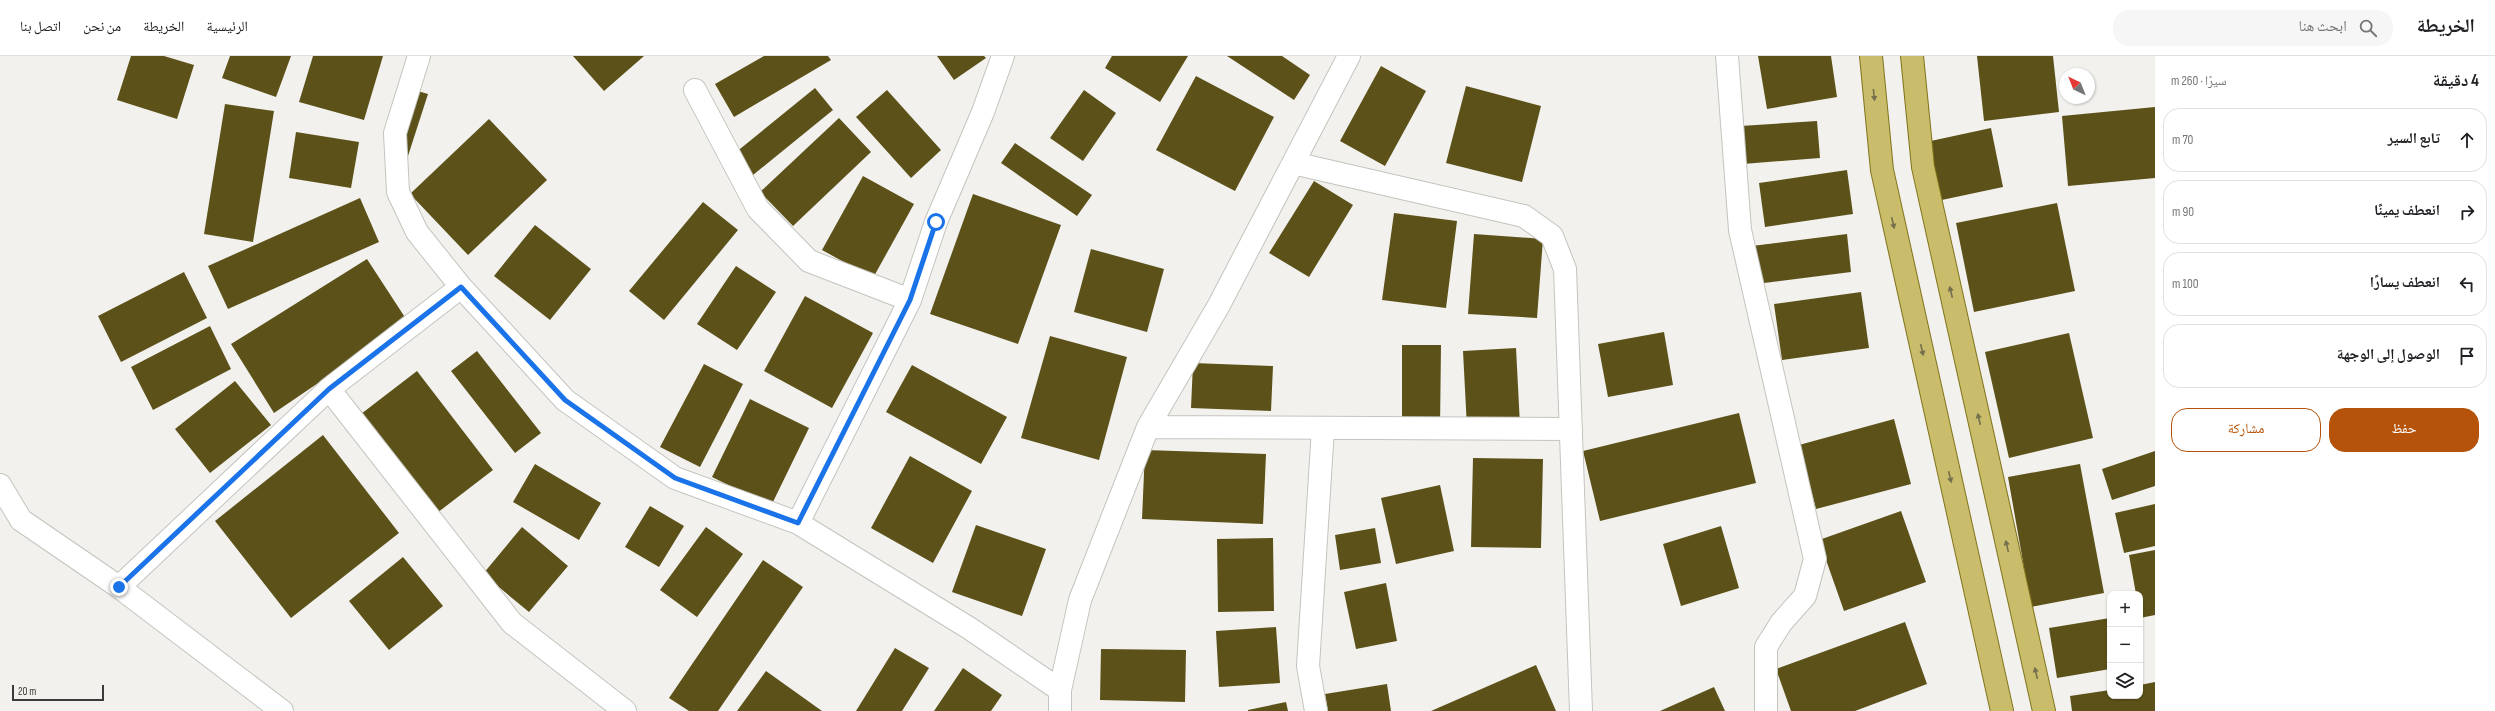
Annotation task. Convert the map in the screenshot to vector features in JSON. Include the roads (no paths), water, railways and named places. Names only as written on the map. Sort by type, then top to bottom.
[{"type":"main road","points":[[1870,56],[1882,170],[2002,711]]},
{"type":"main road","points":[[1912,56],[1922,167],[2044,711]]},
{"type":"street","points":[[419,56],[395,133],[398,192],[417,232],[461,287],[565,400],[675,478],[798,523],[969,628],[1060,690]]},
{"type":"street","points":[[798,523],[910,300],[936,222],[983,112],[1003,56]]},
{"type":"street","points":[[1060,711],[1060,690],[1080,600],[1148,427],[1219,305],[1349,56]]},
{"type":"street","points":[[1727,56],[1740,230],[1815,560],[1805,596],[1781,623],[1766,647],[1766,711]]},
{"type":"street","points":[[695,90],[758,209],[809,261],[910,300]]},
{"type":"street","points":[[1293,163],[1524,216],[1552,236],[1565,269],[1581,711]]},
{"type":"street","points":[[119,587],[329,389],[461,287]]},
{"type":"street","points":[[329,389],[512,623],[625,711]]},
{"type":"street","points":[[1148,427],[1571,429]]},
{"type":"street","points":[[1316,711],[1308,666],[1323,428]]},
{"type":"street","points":[[0,485],[21,520],[119,587],[282,711]]}]
